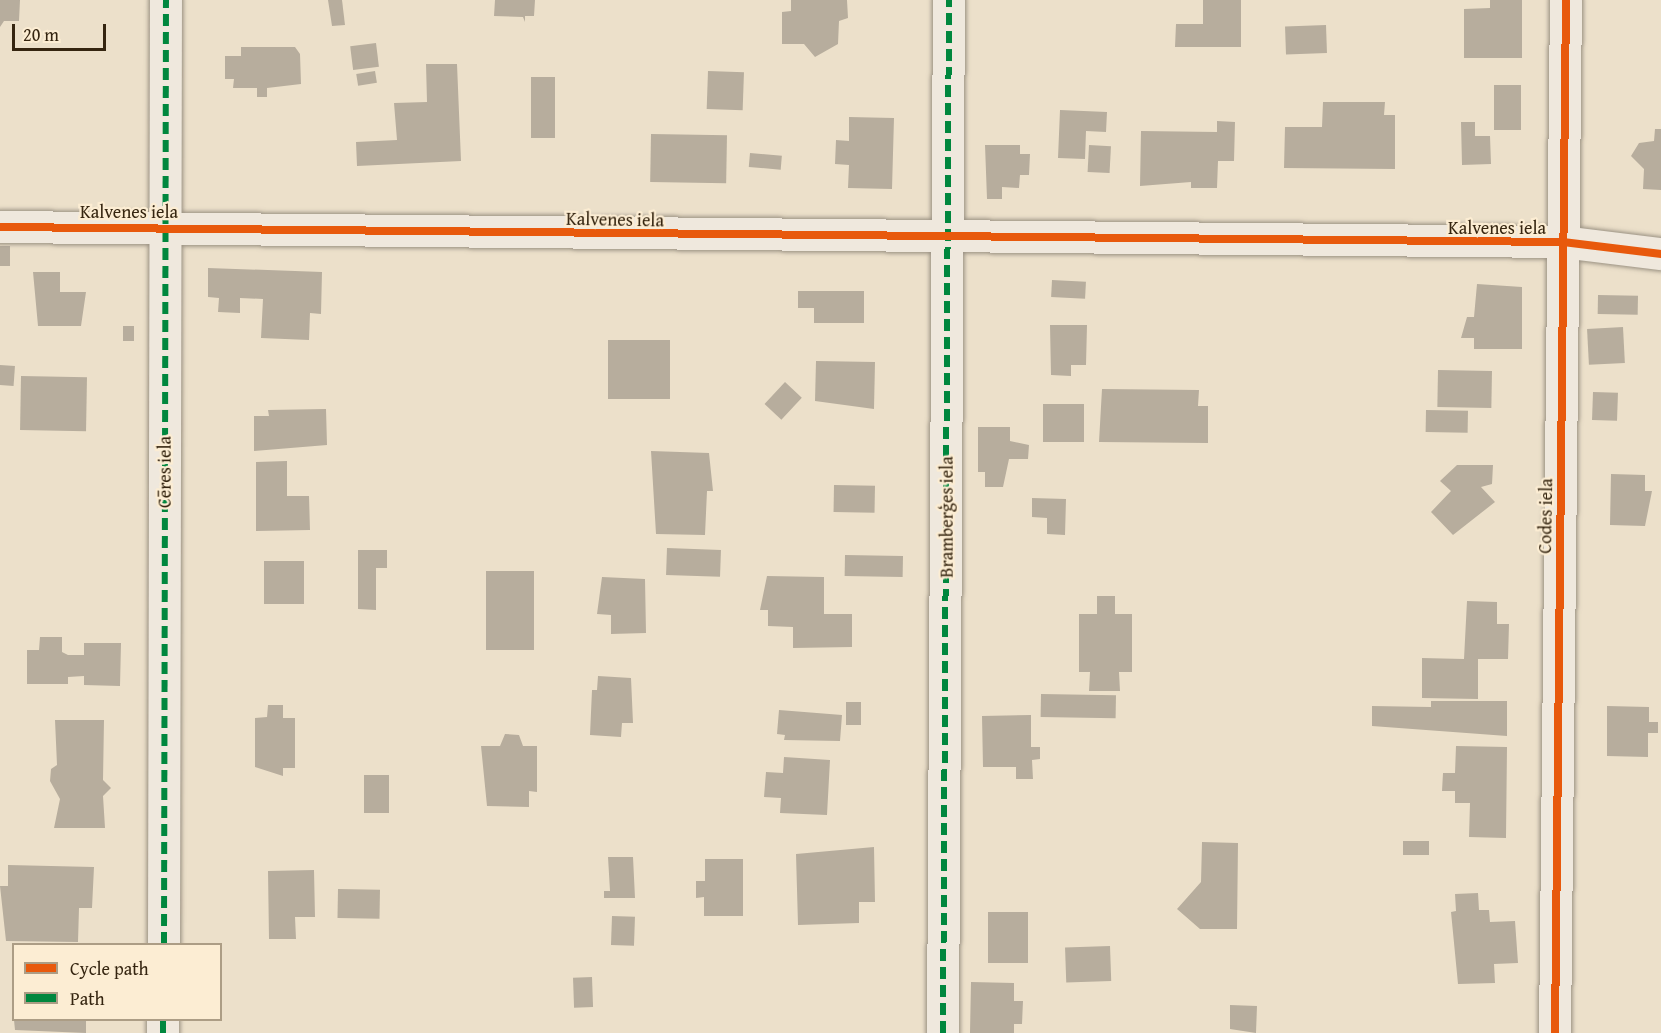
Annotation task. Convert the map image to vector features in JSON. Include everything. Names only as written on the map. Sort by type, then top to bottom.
[{"type":"street","name":"Cēres iela","points":[[164,943],[166,0]]},
{"type":"street","name":"Bramberģes iela","points":[[943,1033],[949,0]]},
{"type":"street","name":"Codes iela","points":[[1555,1033],[1566,0]]},
{"type":"street","name":"Kalvenes iela","points":[[0,227],[166,226],[949,239],[1563,242],[1661,254]]},
{"type":"building","points":[[0,0],[20,0],[19,21],[4,21],[0,27]]},
{"type":"building","points":[[328,0],[342,0],[345,25],[332,26]]},
{"type":"building","points":[[495,0],[535,0],[534,16],[525,16],[525,22],[523,17],[494,16]]},
{"type":"building","points":[[791,0],[847,0],[848,18],[839,21],[838,44],[815,57],[804,44],[782,44],[782,12],[791,11]]},
{"type":"building","points":[[1203,0],[1241,0],[1241,47],[1175,47],[1176,24],[1203,24]]},
{"type":"building","points":[[1490,0],[1522,0],[1522,58],[1464,58],[1464,9],[1490,8]]},
{"type":"building","points":[[1326,25],[1327,53],[1286,54],[1285,26]]},
{"type":"building","points":[[376,43],[379,67],[353,70],[350,46]]},
{"type":"building","points":[[241,47],[295,47],[300,54],[301,84],[267,88],[267,97],[257,97],[257,88],[233,88],[234,79],[225,79],[225,56],[241,56]]},
{"type":"building","points":[[426,64],[457,64],[461,161],[357,166],[356,142],[397,140],[394,103],[427,102]]},
{"type":"building","points":[[375,71],[377,83],[358,86],[356,74]]},
{"type":"building","points":[[708,71],[744,72],[743,110],[707,109]]},
{"type":"building","points":[[531,77],[555,77],[555,138],[531,138]]},
{"type":"building","points":[[1494,85],[1521,85],[1521,130],[1494,130]]},
{"type":"building","points":[[1323,102],[1385,102],[1384,115],[1395,115],[1395,169],[1284,168],[1285,127],[1322,127]]},
{"type":"building","points":[[1060,110],[1107,112],[1106,132],[1086,131],[1085,159],[1058,158]]},
{"type":"building","points":[[849,117],[894,118],[892,189],[848,188],[849,165],[835,164],[836,140],[849,141]]},
{"type":"building","points":[[1217,121],[1235,122],[1234,161],[1218,161],[1217,188],[1191,188],[1191,182],[1140,186],[1141,131],[1217,132]]},
{"type":"building","points":[[1461,122],[1475,122],[1475,136],[1490,136],[1491,164],[1462,165]]},
{"type":"building","points":[[1655,129],[1661,129],[1661,190],[1643,189],[1644,169],[1631,156],[1639,143],[1654,141]]},
{"type":"building","points":[[651,134],[727,135],[726,183],[650,182]]},
{"type":"building","points":[[985,145],[1020,145],[1020,154],[1030,154],[1029,175],[1020,175],[1019,188],[1002,187],[1002,199],[987,199]]},
{"type":"building","points":[[1089,145],[1111,146],[1110,173],[1088,172]]},
{"type":"building","points":[[750,153],[782,156],[781,170],[749,167]]},
{"type":"building","points":[[0,246],[10,246],[10,266],[0,266]]},
{"type":"building","points":[[208,268],[322,272],[321,314],[310,313],[309,340],[261,338],[263,299],[240,298],[240,313],[218,312],[219,298],[208,297]]},
{"type":"building","points":[[33,272],[60,272],[60,292],[86,292],[81,326],[38,326]]},
{"type":"building","points":[[1052,280],[1086,282],[1085,299],[1051,297]]},
{"type":"building","points":[[1477,284],[1522,287],[1522,349],[1474,349],[1474,338],[1461,338],[1467,317],[1474,317]]},
{"type":"building","points":[[798,291],[864,291],[864,323],[814,323],[814,308],[798,308]]},
{"type":"building","points":[[1598,295],[1638,296],[1638,315],[1598,314]]},
{"type":"building","points":[[1050,325],[1087,325],[1086,365],[1071,365],[1071,376],[1051,375]]},
{"type":"building","points":[[123,326],[134,326],[134,341],[123,341]]},
{"type":"building","points":[[1623,327],[1625,363],[1589,365],[1587,329]]},
{"type":"building","points":[[608,340],[670,340],[670,399],[608,399]]},
{"type":"building","points":[[816,361],[875,362],[874,409],[815,401]]},
{"type":"building","points":[[0,365],[15,366],[14,386],[0,385]]},
{"type":"building","points":[[1438,370],[1492,371],[1491,408],[1437,407]]},
{"type":"building","points":[[21,376],[87,377],[86,431],[20,430]]},
{"type":"building","points":[[785,382],[802,398],[781,420],[765,404]]},
{"type":"building","points":[[1102,389],[1199,390],[1198,406],[1208,406],[1208,443],[1099,442]]},
{"type":"building","points":[[1593,392],[1618,393],[1617,421],[1592,420]]},
{"type":"building","points":[[1043,404],[1084,404],[1084,442],[1043,442]]},
{"type":"building","points":[[326,409],[327,445],[254,451],[254,416],[269,416],[268,410]]},
{"type":"building","points":[[1426,410],[1468,411],[1468,433],[1426,432]]},
{"type":"building","points":[[978,427],[1010,427],[1010,441],[1029,445],[1028,459],[1009,459],[1003,487],[985,487],[985,472],[978,472]]},
{"type":"building","points":[[651,451],[709,453],[713,491],[707,491],[705,535],[656,534]]},
{"type":"building","points":[[287,461],[287,496],[309,496],[310,530],[256,531],[256,462]]},
{"type":"building","points":[[1457,465],[1493,465],[1492,484],[1481,487],[1495,502],[1453,535],[1431,512],[1451,491],[1440,481]]},
{"type":"building","points":[[1611,474],[1645,475],[1645,491],[1652,491],[1645,526],[1610,525]]},
{"type":"building","points":[[834,485],[875,486],[875,513],[834,512]]},
{"type":"building","points":[[1032,498],[1066,499],[1065,535],[1047,534],[1047,518],[1032,517]]},
{"type":"building","points":[[667,548],[721,550],[720,577],[666,575]]},
{"type":"building","points":[[358,550],[387,550],[387,568],[376,568],[376,610],[358,609]]},
{"type":"building","points":[[845,555],[903,556],[903,577],[845,576]]},
{"type":"building","points":[[264,561],[304,561],[304,604],[264,604]]},
{"type":"building","points":[[486,571],[534,571],[534,650],[486,650]]},
{"type":"building","points":[[767,576],[824,577],[824,614],[852,614],[852,647],[793,648],[793,627],[768,626],[768,610],[760,610]]},
{"type":"building","points":[[602,577],[645,579],[646,633],[611,634],[611,615],[597,614]]},
{"type":"building","points":[[1097,596],[1115,596],[1115,614],[1132,614],[1132,672],[1119,672],[1120,691],[1089,691],[1090,672],[1079,672],[1079,614],[1097,614]]},
{"type":"building","points":[[1467,601],[1497,602],[1497,624],[1509,624],[1508,659],[1478,659],[1478,699],[1422,698],[1422,658],[1464,659]]},
{"type":"building","points":[[40,637],[62,637],[62,652],[68,655],[84,655],[84,643],[121,643],[120,686],[84,685],[84,676],[68,677],[68,684],[27,684],[27,650],[39,650]]},
{"type":"building","points":[[598,676],[631,678],[633,723],[622,723],[621,737],[590,735],[592,690],[597,690]]},
{"type":"building","points":[[1041,694],[1116,695],[1116,718],[1041,717]]},
{"type":"building","points":[[1431,701],[1507,701],[1507,736],[1372,726],[1372,706],[1431,707]]},
{"type":"building","points":[[846,702],[861,702],[861,725],[846,725]]},
{"type":"building","points":[[268,705],[283,705],[283,718],[295,718],[295,768],[283,768],[283,776],[255,767],[255,718],[267,717]]},
{"type":"building","points":[[1607,706],[1649,707],[1649,722],[1658,722],[1658,733],[1648,733],[1648,757],[1607,756]]},
{"type":"building","points":[[779,710],[842,715],[840,741],[784,740],[785,735],[777,734]]},
{"type":"building","points":[[1031,715],[1031,747],[1040,747],[1040,759],[1032,760],[1033,779],[1016,779],[1016,767],[983,767],[982,716]]},
{"type":"building","points":[[55,720],[104,720],[103,780],[111,788],[103,796],[105,828],[54,828],[60,799],[50,781],[51,769],[57,765]]},
{"type":"building","points":[[505,734],[519,735],[523,746],[537,746],[537,792],[529,791],[529,807],[487,806],[481,746],[500,746]]},
{"type":"building","points":[[1456,746],[1507,747],[1506,838],[1469,837],[1470,803],[1455,803],[1455,791],[1442,791],[1443,773],[1455,773]]},
{"type":"building","points":[[784,757],[830,760],[827,815],[780,813],[781,798],[764,797],[766,772],[783,773]]},
{"type":"building","points":[[364,775],[389,775],[389,813],[364,813]]},
{"type":"building","points":[[1403,841],[1429,841],[1429,855],[1403,855]]},
{"type":"building","points":[[1202,842],[1238,843],[1237,929],[1200,929],[1177,909],[1201,882]]},
{"type":"building","points":[[874,847],[875,902],[859,902],[859,923],[798,925],[796,854]]},
{"type":"building","points":[[608,857],[633,857],[635,898],[604,898],[604,891],[610,891]]},
{"type":"building","points":[[705,859],[743,859],[743,916],[704,916],[704,897],[696,898],[696,881],[705,881]]},
{"type":"building","points":[[8,865],[94,867],[92,908],[79,908],[78,942],[6,941],[0,886],[8,886]]},
{"type":"building","points":[[314,870],[315,917],[295,917],[296,939],[269,939],[268,871]]},
{"type":"building","points":[[338,889],[380,890],[379,919],[337,918]]},
{"type":"building","points":[[1478,893],[1479,910],[1489,910],[1490,922],[1515,921],[1518,963],[1494,964],[1495,983],[1458,984],[1451,912],[1456,911],[1455,894]]},
{"type":"building","points":[[988,912],[1028,912],[1028,963],[988,963]]},
{"type":"building","points":[[612,916],[635,917],[634,946],[611,945]]},
{"type":"building","points":[[1110,946],[1111,981],[1066,983],[1065,948]]},
{"type":"building","points":[[592,977],[593,1007],[574,1008],[573,978]]},
{"type":"building","points":[[971,982],[1014,983],[1014,1001],[1023,1001],[1022,1024],[1014,1024],[1014,1033],[970,1033]]},
{"type":"building","points":[[1230,1005],[1257,1006],[1256,1033],[1230,1029]]},
{"type":"building","points":[[14,1021],[86,1021],[86,1033],[15,1030]]},
{"type":"marked path","points":[[164,943],[166,0]]},
{"type":"marked path","points":[[943,1033],[949,0]]},
{"type":"marked path","points":[[163,1021],[163,1033]]},
{"type":"cycle path","points":[[1555,1033],[1566,0]]},
{"type":"cycle path","points":[[0,227],[1563,242],[1661,254]]}]
